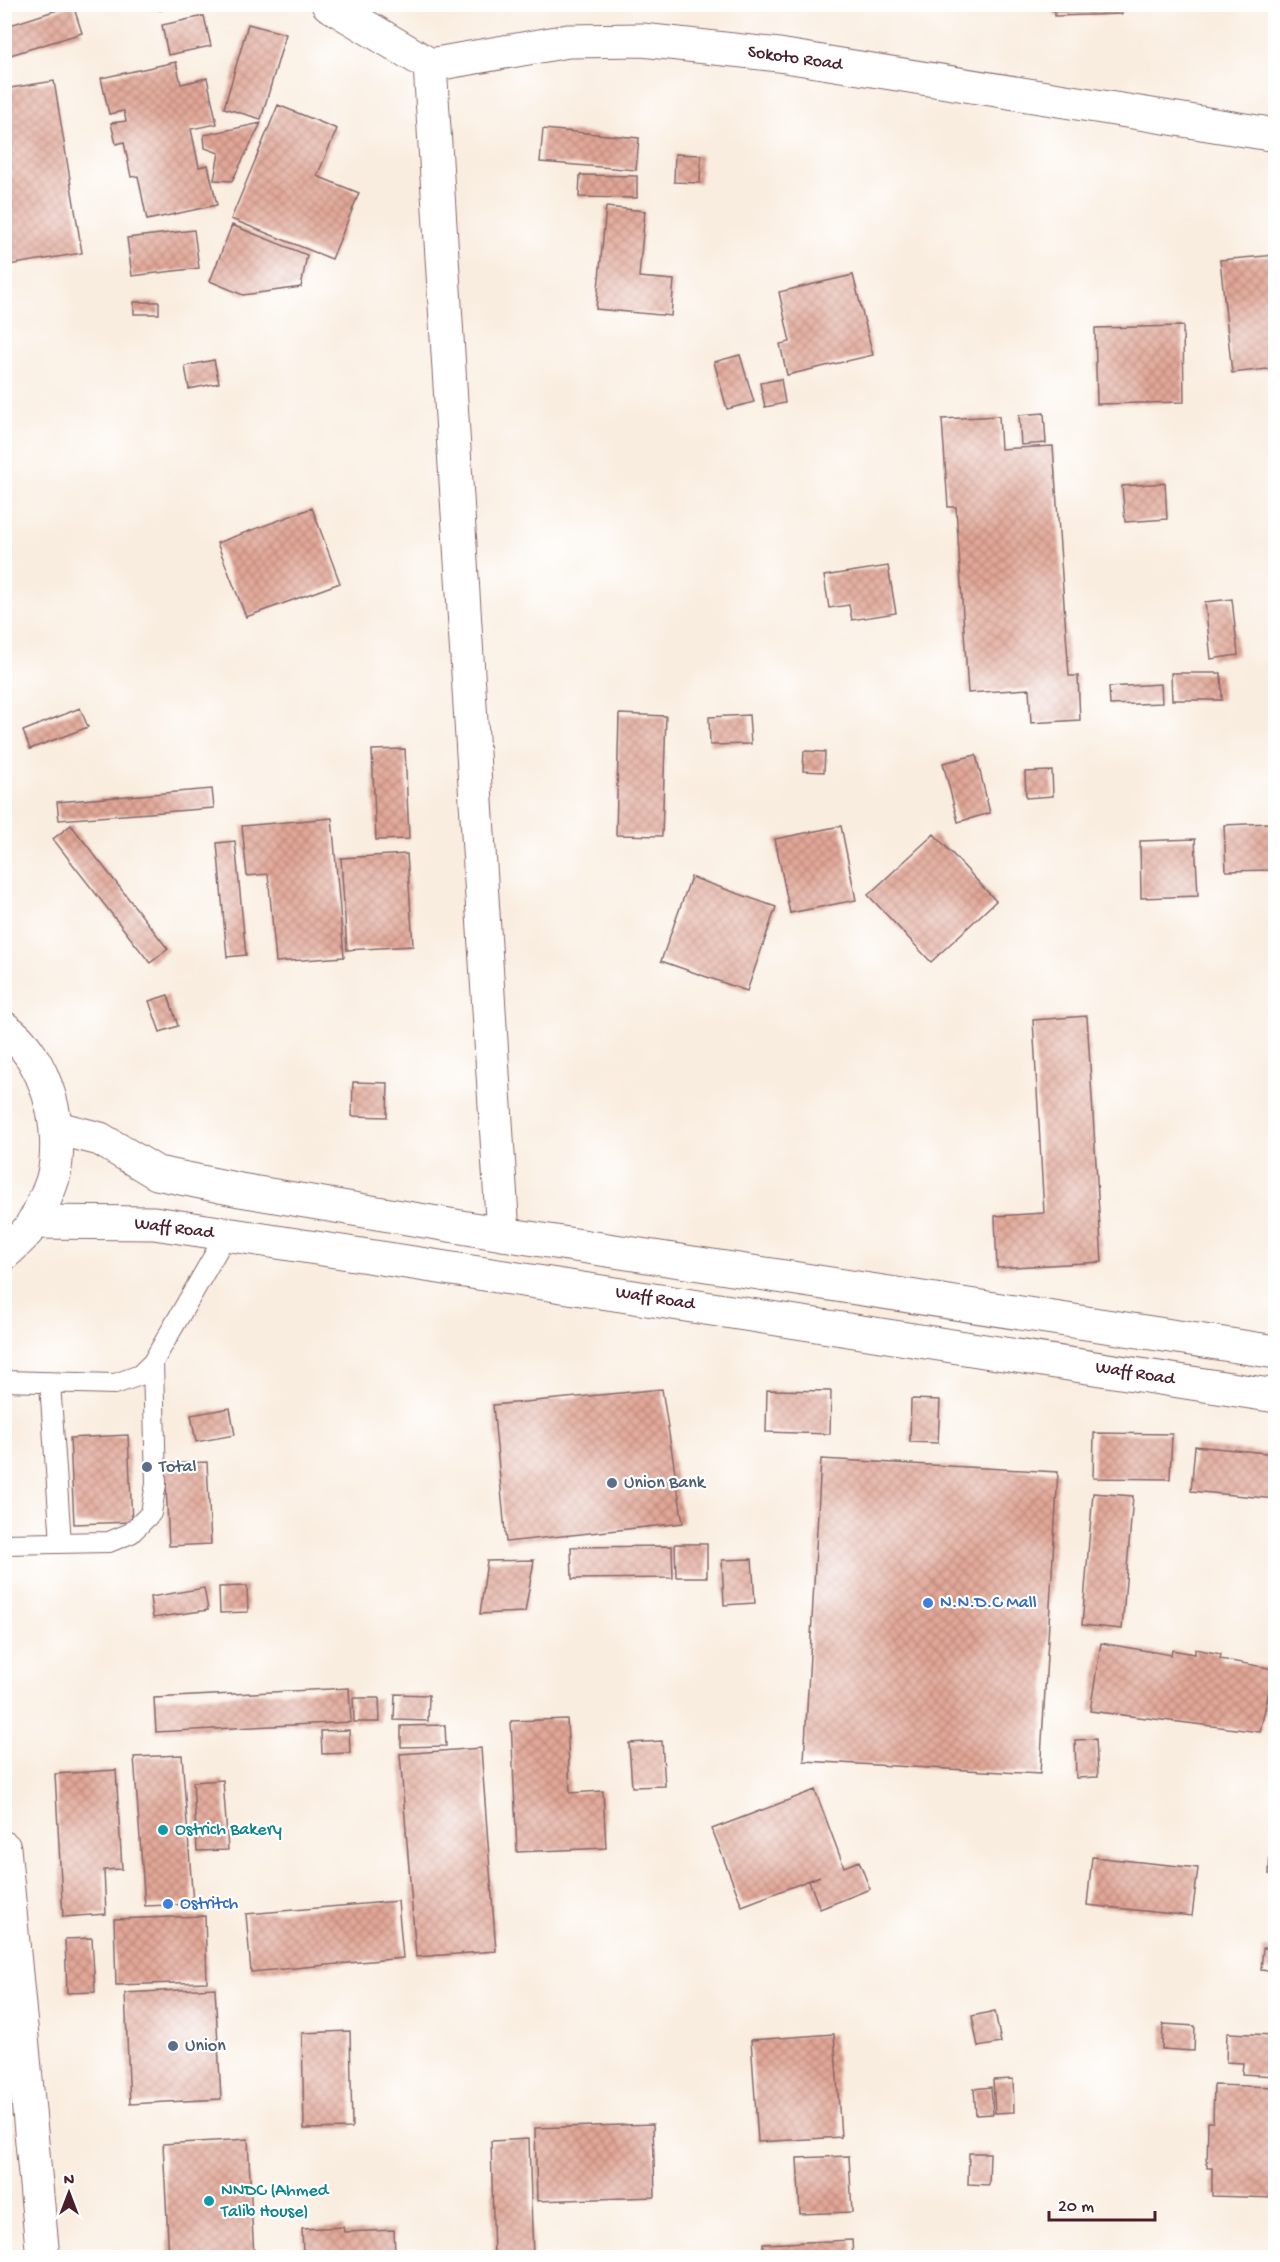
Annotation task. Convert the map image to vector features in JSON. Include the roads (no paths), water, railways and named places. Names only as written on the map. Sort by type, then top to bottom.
[{"type":"street","points":[[328,4],[430,65],[503,1234]]},
{"type":"street","name":"Sokoto Road","points":[[430,65],[568,41],[642,40],[778,56],[1275,135]]},
{"type":"street","points":[[5,1255],[33,1222],[53,1178],[57,1128],[45,1080],[29,1053],[6,1027]]},
{"type":"street","points":[[57,1128],[100,1139],[157,1173],[240,1190],[503,1234],[1275,1352]]},
{"type":"street","name":"Waff Road","points":[[33,1222],[154,1223],[504,1275],[1275,1396]]},
{"type":"street","points":[[4,1848],[43,2258]]},
{"type":"lane","points":[[4,1381],[115,1384],[140,1375],[153,1362],[226,1235]]},
{"type":"lane","points":[[4,1544],[109,1542],[131,1533],[151,1513],[156,1484],[153,1362]]},
{"type":"lane","points":[[51,1383],[61,1543]]},
{"type":"place","name":"Total","points":[[147,1467]]},
{"type":"place","name":"Union Bank","points":[[612,1483]]},
{"type":"place","name":"N.N.D.C Mall","points":[[928,1603]]},
{"type":"place","name":"Ostrich Bakery","points":[[163,1830]]},
{"type":"place","name":"Ostritch","points":[[168,1904]]},
{"type":"place","name":"Union","points":[[173,2046]]},
{"type":"place","name":"NNDC (Ahmed Talib House)","points":[[209,2201]]}]
